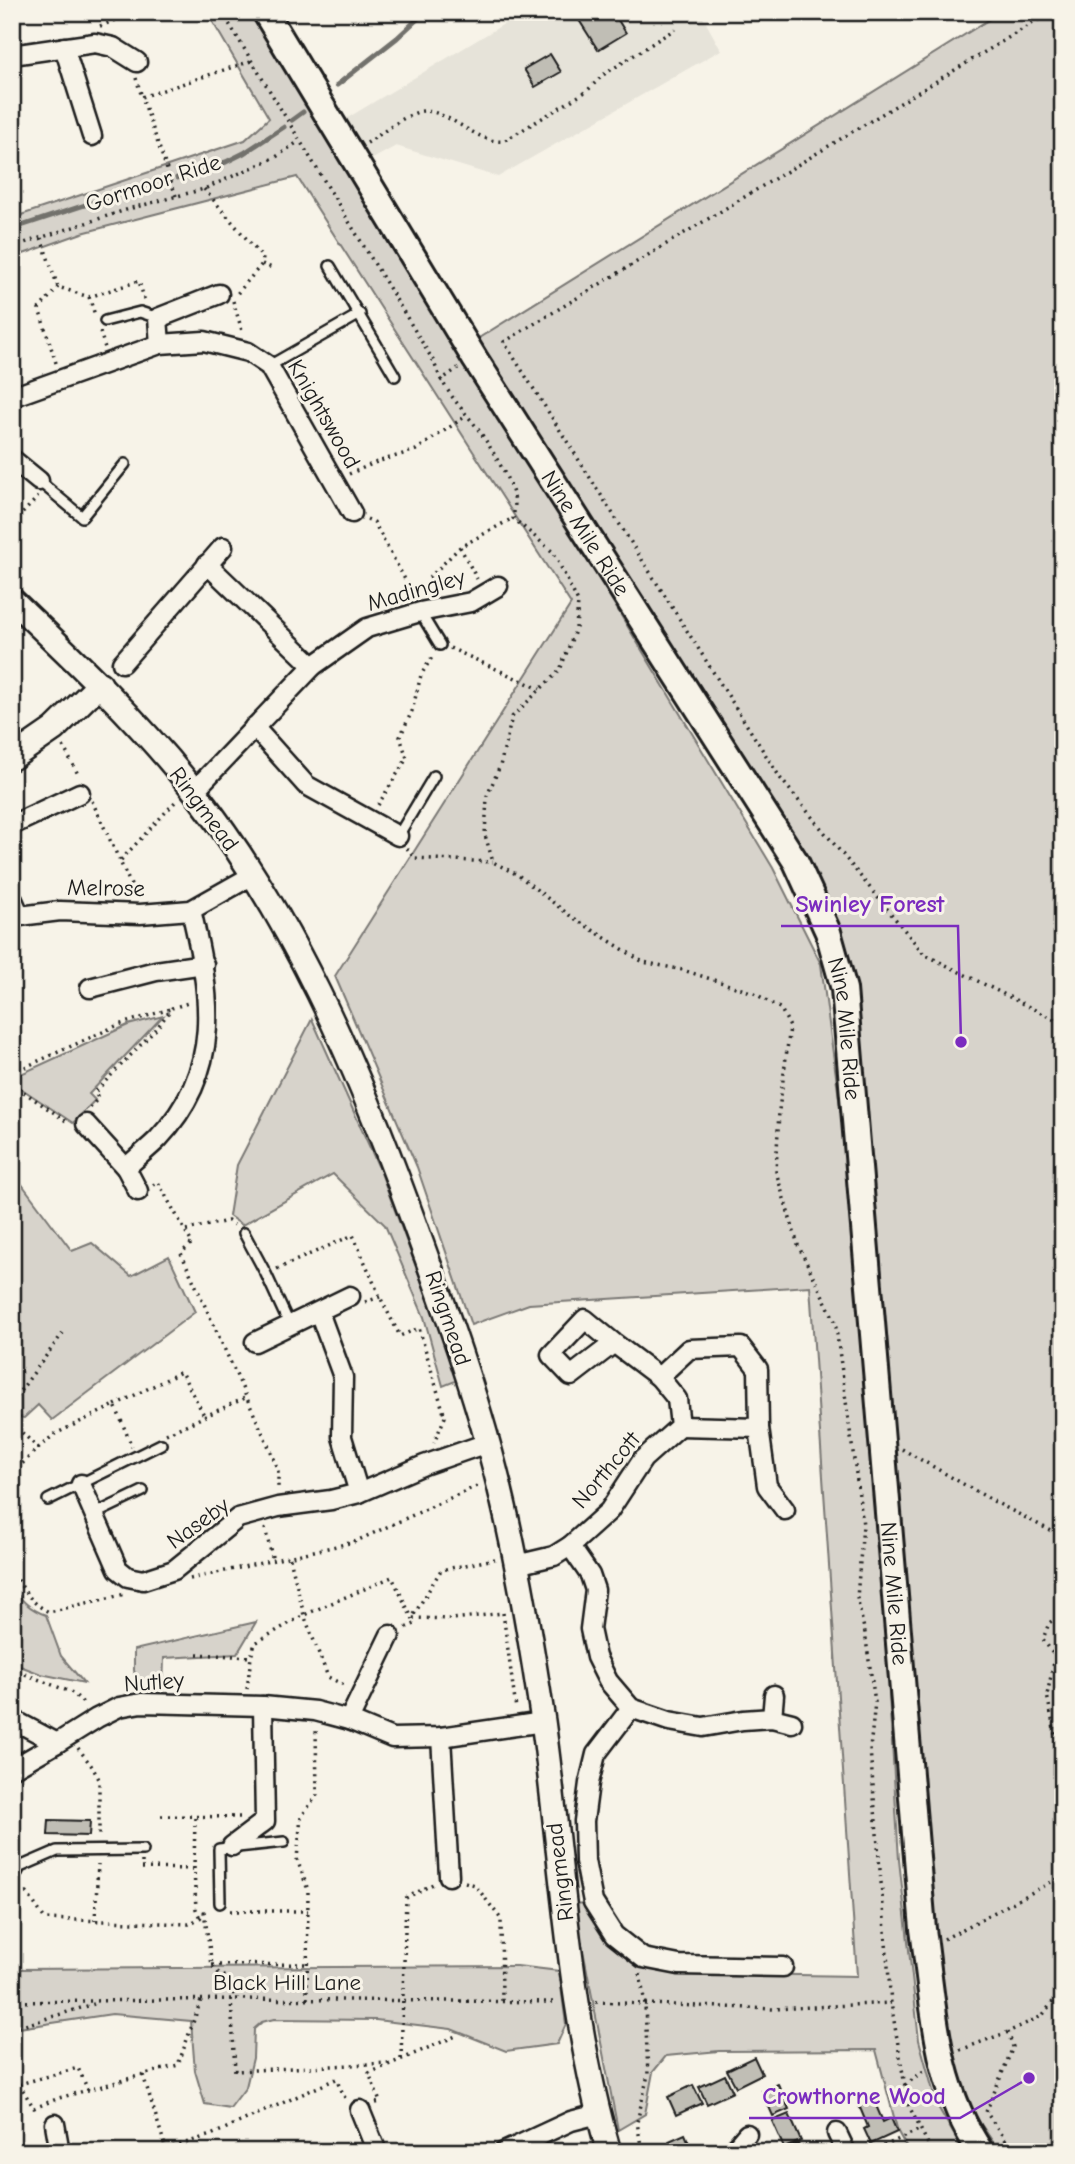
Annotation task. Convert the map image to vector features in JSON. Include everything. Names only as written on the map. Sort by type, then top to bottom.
[{"type":"main road","name":"Nine Mile Ride","points":[[265,12],[475,359],[796,862],[828,932],[844,989],[923,1929],[940,2057],[950,2092],[965,2128],[981,2152]]},
{"type":"street","points":[[12,55],[95,43],[113,47],[137,62]]},
{"type":"street","points":[[64,47],[92,136]]},
{"type":"street","points":[[160,344],[153,316],[226,297]]},
{"type":"street","name":"Knightswood","points":[[12,397],[160,344],[204,341],[248,352],[269,366],[352,513]]},
{"type":"street","points":[[12,459],[43,484]]},
{"type":"street","points":[[122,663],[223,547]]},
{"type":"street","points":[[207,564],[313,666]]},
{"type":"street","name":"Madingley","points":[[192,789],[313,666],[367,628],[420,612],[471,602],[491,590]]},
{"type":"street","name":"Ringmead","points":[[12,600],[100,684],[192,789],[253,875],[304,966],[356,1072],[386,1147],[457,1339],[496,1477],[515,1560],[543,1722],[583,2042],[609,2152]]},
{"type":"street","points":[[12,758],[54,729],[100,684]]},
{"type":"street","points":[[254,727],[306,785],[398,836]]},
{"type":"street","points":[[12,825],[82,787]]},
{"type":"street","name":"Melrose","points":[[12,898],[16,918],[60,911],[144,914],[191,910],[253,875]]},
{"type":"street","points":[[126,1168],[159,1138],[180,1110],[196,1082],[204,1053],[208,1009],[204,964],[191,910]]},
{"type":"street","points":[[90,988],[156,971],[204,964]]},
{"type":"street","points":[[83,1122],[126,1168],[138,1191]]},
{"type":"street","points":[[255,1342],[350,1296]]},
{"type":"street","points":[[319,1312],[343,1377],[342,1437],[359,1493]]},
{"type":"street","points":[[614,1343],[659,1377],[677,1399],[680,1426],[760,1428]]},
{"type":"street","points":[[659,1377],[689,1349],[741,1347],[758,1369],[760,1428],[767,1486],[785,1510]]},
{"type":"street","name":"Northcott","points":[[515,1560],[554,1556],[570,1546],[608,1511],[643,1459],[680,1426]]},
{"type":"street","name":"Naseby","points":[[81,1484],[118,1569],[128,1577],[143,1580],[174,1570],[238,1518],[278,1507],[331,1500],[359,1493],[424,1465],[487,1443]]},
{"type":"street","points":[[570,1546],[590,1574],[595,1590],[590,1629],[596,1657],[608,1681],[631,1708],[669,1721],[703,1727],[772,1718],[792,1723]]},
{"type":"street","points":[[349,1720],[390,1635]]},
{"type":"street","points":[[772,1718],[774,1695]]},
{"type":"street","name":"Nutley","points":[[12,1769],[97,1718],[119,1707],[141,1703],[254,1705],[315,1712],[349,1720],[392,1738],[441,1737],[543,1722]]},
{"type":"street","points":[[233,1846],[265,1821],[254,1705]]},
{"type":"street","points":[[631,1708],[596,1754],[589,1783],[584,1821],[585,1861],[593,1902],[614,1935],[643,1958],[679,1965],[756,1957],[783,1967]]},
{"type":"street","points":[[12,1719],[62,1740]]},
{"type":"street","points":[[441,1737],[449,1876]]},
{"type":"street","points":[[360,2110],[377,2152]]},
{"type":"street","points":[[503,2152],[571,2122],[598,2114]]},
{"type":"street","points":[[55,2124],[60,2152]]},
{"type":"street","points":[[837,2133],[846,2152]]},
{"type":"street","points":[[736,2152],[735,2148],[747,2134]]},
{"type":"lane","points":[[330,266],[395,376]]},
{"type":"lane","points":[[105,321],[139,312],[153,316]]},
{"type":"lane","points":[[269,366],[360,314]]},
{"type":"lane","points":[[43,484],[82,517],[125,464]]},
{"type":"lane","points":[[420,612],[440,645]]},
{"type":"lane","points":[[398,836],[435,776]]},
{"type":"lane","points":[[244,1233],[290,1326]]},
{"type":"lane","points":[[48,1500],[161,1444]]},
{"type":"lane","points":[[95,1514],[143,1491]]},
{"type":"lane","points":[[220,1907],[219,1849],[284,1842]]},
{"type":"lane","points":[[13,1869],[57,1851],[143,1850]]},
{"type":"path","points":[[107,12],[110,22],[138,12]]},
{"type":"path","points":[[222,12],[434,362],[440,381],[475,425],[504,471],[515,499],[513,519]]},
{"type":"path","points":[[1051,12],[504,342],[781,779],[924,954],[1063,1024]]},
{"type":"path","points":[[351,154],[411,116],[424,111],[433,112],[486,139],[504,141],[587,90],[603,75],[675,29]]},
{"type":"path","points":[[176,196],[142,97],[251,61]]},
{"type":"path","name":"Gormoor Ride","points":[[12,247],[132,208],[204,189],[276,157],[299,141]]},
{"type":"path","points":[[12,185],[18,204],[12,222]]},
{"type":"path","points":[[204,189],[263,258],[262,264],[226,297],[248,352]]},
{"type":"path","points":[[41,237],[58,287]]},
{"type":"path","points":[[262,264],[272,268]]},
{"type":"path","points":[[58,287],[89,297],[139,281],[153,316]]},
{"type":"path","points":[[58,287],[39,309],[62,379]]},
{"type":"path","points":[[334,481],[377,462],[416,450],[466,416]]},
{"type":"path","points":[[12,538],[16,520],[43,484]]},
{"type":"path","points":[[352,513],[374,522],[420,612]]},
{"type":"path","points":[[429,578],[460,547],[513,519]]},
{"type":"path","points":[[369,820],[407,758],[400,737],[412,711],[421,675],[440,645],[458,650],[540,689],[560,670],[576,628],[578,602],[554,554],[513,519]]},
{"type":"path","points":[[460,547],[491,590]]},
{"type":"path","points":[[54,729],[121,860],[144,914]]},
{"type":"path","points":[[121,860],[192,789]]},
{"type":"path","points":[[398,836],[414,858],[494,862]]},
{"type":"path","points":[[12,1073],[118,1026],[192,1001]]},
{"type":"path","points":[[12,1084],[83,1122],[98,1098],[95,1092],[156,1029],[172,1008]]},
{"type":"path","points":[[138,1191],[158,1182],[192,1243],[181,1253],[278,1471],[278,1507]]},
{"type":"path","points":[[186,1230],[228,1221],[244,1233]]},
{"type":"path","points":[[266,1274],[353,1235],[400,1336],[419,1328],[445,1417],[424,1465]]},
{"type":"path","points":[[12,1402],[63,1333]]},
{"type":"path","points":[[12,1474],[55,1434],[181,1372],[204,1415]]},
{"type":"path","points":[[161,1444],[162,1436],[245,1398]]},
{"type":"path","points":[[115,1405],[135,1456]]},
{"type":"path","points":[[12,1423],[38,1448]]},
{"type":"path","points":[[880,1426],[902,1450],[1063,1537]]},
{"type":"path","points":[[183,1581],[354,1542],[496,1477]]},
{"type":"path","points":[[261,1512],[273,1562]]},
{"type":"path","points":[[290,1558],[304,1615],[328,1677],[362,1695]]},
{"type":"path","points":[[412,1618],[441,1570],[515,1560]]},
{"type":"path","points":[[12,1567],[22,1588],[38,1607],[49,1612],[133,1592]]},
{"type":"path","points":[[254,1705],[251,1657],[255,1643],[304,1615],[392,1577],[415,1624],[390,1635]]},
{"type":"path","points":[[412,1618],[453,1619],[503,1612],[518,1725]]},
{"type":"path","points":[[1063,1613],[1049,1623],[1043,1639],[1055,1657],[1047,1695],[1061,1763],[1055,1798],[1063,1810]]},
{"type":"path","points":[[197,1654],[251,1657]]},
{"type":"path","points":[[12,1669],[73,1693],[97,1718]]},
{"type":"path","points":[[307,1999],[308,1890],[297,1859],[301,1817],[317,1795],[315,1712]]},
{"type":"path","points":[[62,1740],[91,1765],[99,1779],[95,1921]]},
{"type":"path","points":[[161,1816],[265,1817]]},
{"type":"path","points":[[195,1816],[194,1869],[196,1909],[200,1918]]},
{"type":"path","points":[[143,1850],[142,1868],[194,1869]]},
{"type":"path","points":[[401,2059],[407,1898],[449,1876],[475,1885],[501,1919],[502,2001]]},
{"type":"path","points":[[942,1941],[1063,1876]]},
{"type":"path","points":[[12,1894],[27,1894],[45,1919],[189,1924],[200,1918],[204,1912]]},
{"type":"path","points":[[220,1907],[308,1910]]},
{"type":"path","points":[[204,1912],[212,1912]]},
{"type":"path","points":[[204,1912],[212,1965],[226,1977],[228,1987],[238,1999]]},
{"type":"path","points":[[642,2152],[637,2122],[648,2075],[645,2004],[640,1972],[643,1958]]},
{"type":"path","points":[[212,1965],[307,1964]]},
{"type":"path","points":[[964,2049],[1042,2016],[1063,1988]]},
{"type":"path","points":[[231,1999],[235,2071],[394,2063]]},
{"type":"path","name":"Black Hill Lane","points":[[12,2002],[307,1999],[562,2002]]},
{"type":"path","points":[[19,2084],[34,2108],[59,2098],[178,2065],[201,2000]]},
{"type":"path","points":[[12,2029],[100,2002]]},
{"type":"path","points":[[591,2002],[774,2009],[891,2003]]},
{"type":"path","points":[[1008,2032],[1013,2047],[986,2112],[1014,2152]]},
{"type":"path","points":[[143,2075],[166,2150],[211,2135],[336,2079],[352,2112],[360,2110],[380,2102],[369,2073],[456,2036]]},
{"type":"path","points":[[12,2086],[78,2068],[88,2090]]},
{"type":"path","points":[[871,2152],[921,2129]]},
{"type":"shaded area","points":[[207,12],[258,12],[773,868],[821,964],[865,1292],[899,1860],[919,2040],[937,2105],[964,2152],[909,2152],[898,2132],[876,2050],[719,2051],[666,2056],[653,2072],[645,2114],[618,2130],[574,1904],[585,1903],[598,1928],[624,1955],[668,1973],[857,1976],[810,1286],[529,1304],[471,1325],[417,1167],[335,976],[571,604],[297,177],[82,233],[12,258],[12,218],[245,140],[269,118]]},
{"type":"shaded area","points":[[524,12],[700,12],[721,50],[498,177],[396,146],[369,161],[344,120]]},
{"type":"shaded area","points":[[1001,12],[1063,12],[1063,2152],[1000,2152],[965,2101],[944,2034],[868,1127],[849,958],[819,887],[474,341]]},
{"type":"shaded area","points":[[163,1016],[89,1094],[95,1100],[73,1123],[13,1083],[12,1078],[128,1025]]},
{"type":"shaded area","points":[[312,1019],[380,1170],[458,1380],[443,1386],[424,1317],[385,1225],[333,1174],[242,1225],[229,1216],[237,1165]]},
{"type":"shaded area","points":[[12,1171],[72,1251],[92,1243],[131,1276],[169,1256],[195,1312],[52,1420],[38,1405],[24,1418],[12,1416]]},
{"type":"shaded area","points":[[12,1584],[26,1603],[46,1615],[61,1656],[84,1683],[41,1674],[12,1663]]},
{"type":"shaded area","points":[[256,1622],[237,1654],[164,1658],[163,1689],[137,1689],[134,1650]]},
{"type":"shaded area","points":[[517,1966],[559,1971],[566,2024],[557,2044],[506,2051],[451,2029],[376,2020],[274,2019],[262,2022],[254,2029],[253,2058],[246,2087],[230,2108],[205,2104],[195,2071],[191,2021],[112,2014],[12,2029],[12,1969]]},
{"type":"building","points":[[592,12],[613,12],[626,33],[598,50],[579,20]]},
{"type":"building","points":[[550,54],[561,72],[535,87],[524,69]]},
{"type":"building","points":[[49,1820],[90,1821],[89,1836],[48,1835]]},
{"type":"building","points":[[754,2057],[762,2074],[736,2087],[727,2070]]},
{"type":"building","points":[[725,2075],[733,2092],[707,2104],[699,2087]]},
{"type":"building","points":[[778,2084],[789,2109],[773,2116],[762,2091]]},
{"type":"building","points":[[693,2085],[702,2103],[676,2115],[668,2097]]},
{"type":"building","points":[[872,2096],[883,2122],[891,2118],[897,2132],[871,2144],[864,2129],[868,2127],[858,2103]]},
{"type":"building","points":[[789,2114],[801,2141],[784,2148],[772,2121]]},
{"type":"building","points":[[685,2134],[693,2152],[667,2152],[673,2149],[669,2141]]},
{"type":"building","points":[[798,2144],[802,2152],[781,2151]]},
{"type":"waterway","points":[[337,85],[397,38],[425,12]]},
{"type":"waterway","points":[[292,120],[303,112]]},
{"type":"waterway","points":[[177,178],[226,162],[284,127]]},
{"type":"waterway","points":[[12,229],[164,179]]},
{"type":"place","name":"Swinley Forest","points":[[961,1042]]},
{"type":"place","name":"Crowthorne Wood","points":[[1029,2078]]}]
